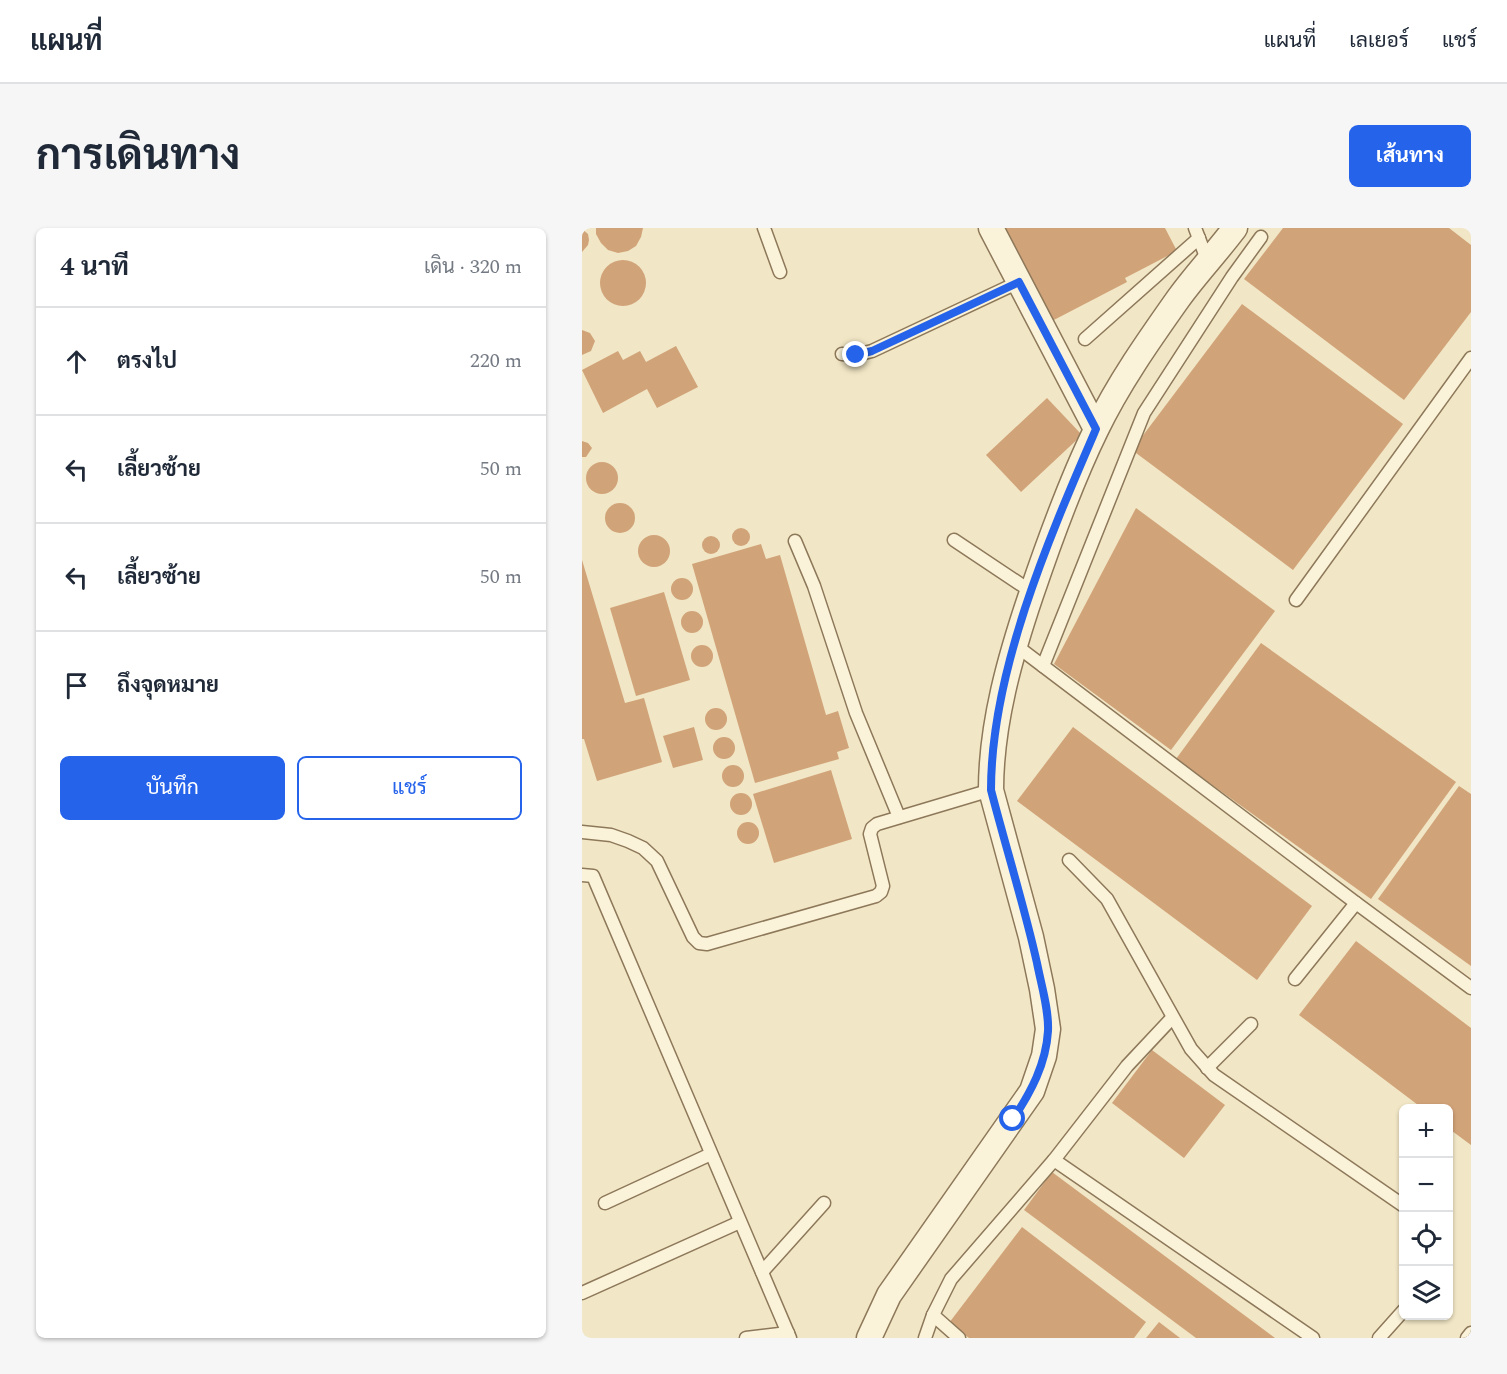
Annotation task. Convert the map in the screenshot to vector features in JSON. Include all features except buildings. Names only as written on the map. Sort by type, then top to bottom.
[{"type":"street","points":[[991,228],[1096,429]]},
{"type":"street","points":[[869,1338],[889,1295],[1032,1090],[1044,1056],[1048,1029],[1042,989],[1031,937],[991,790],[996,724],[1014,644],[1056,522],[1096,429],[1126,378],[1179,298],[1235,228]]},
{"type":"lane","points":[[764,228],[780,272]]},
{"type":"lane","points":[[1084,339],[1197,233],[1208,262]]},
{"type":"lane","points":[[1043,666],[1144,413],[1261,237]]},
{"type":"lane","points":[[842,354],[856,355],[872,351],[1019,282]]},
{"type":"lane","points":[[1296,600],[1471,358]]},
{"type":"lane","points":[[954,540],[1032,592]]},
{"type":"lane","points":[[795,542],[814,586],[856,713],[899,818]]},
{"type":"lane","points":[[1014,644],[1471,988]]},
{"type":"lane","points":[[582,832],[611,835],[643,848],[657,861],[693,937],[699,943],[707,944],[876,896],[881,892],[883,886],[870,834],[872,828],[877,824],[991,790]]},
{"type":"lane","points":[[1069,860],[1107,899],[1172,1018],[1191,1049],[1207,1068],[1399,1203]]},
{"type":"lane","points":[[582,875],[593,876],[789,1336],[746,1338]]},
{"type":"lane","points":[[1294,980],[1356,903]]},
{"type":"lane","points":[[925,1338],[933,1314],[951,1279],[1054,1160],[1127,1066],[1172,1018]]},
{"type":"lane","points":[[1207,1068],[1251,1024]]},
{"type":"lane","points":[[605,1203],[711,1154]]},
{"type":"lane","points":[[1054,1160],[1313,1338]]},
{"type":"lane","points":[[762,1272],[824,1203]]},
{"type":"lane","points":[[582,1293],[740,1222]]},
{"type":"lane","points":[[933,1314],[959,1338]]},
{"type":"lane","points":[[1379,1338],[1399,1316]]},
{"type":"lane","points":[[1467,1338],[1471,1333]]},
{"type":"route","points":[[856,355],[872,351],[1019,282],[1096,429],[1056,522],[1014,644],[996,724],[991,790],[1031,937],[1048,1029],[1044,1056],[1032,1090],[1013,1119]]}]
